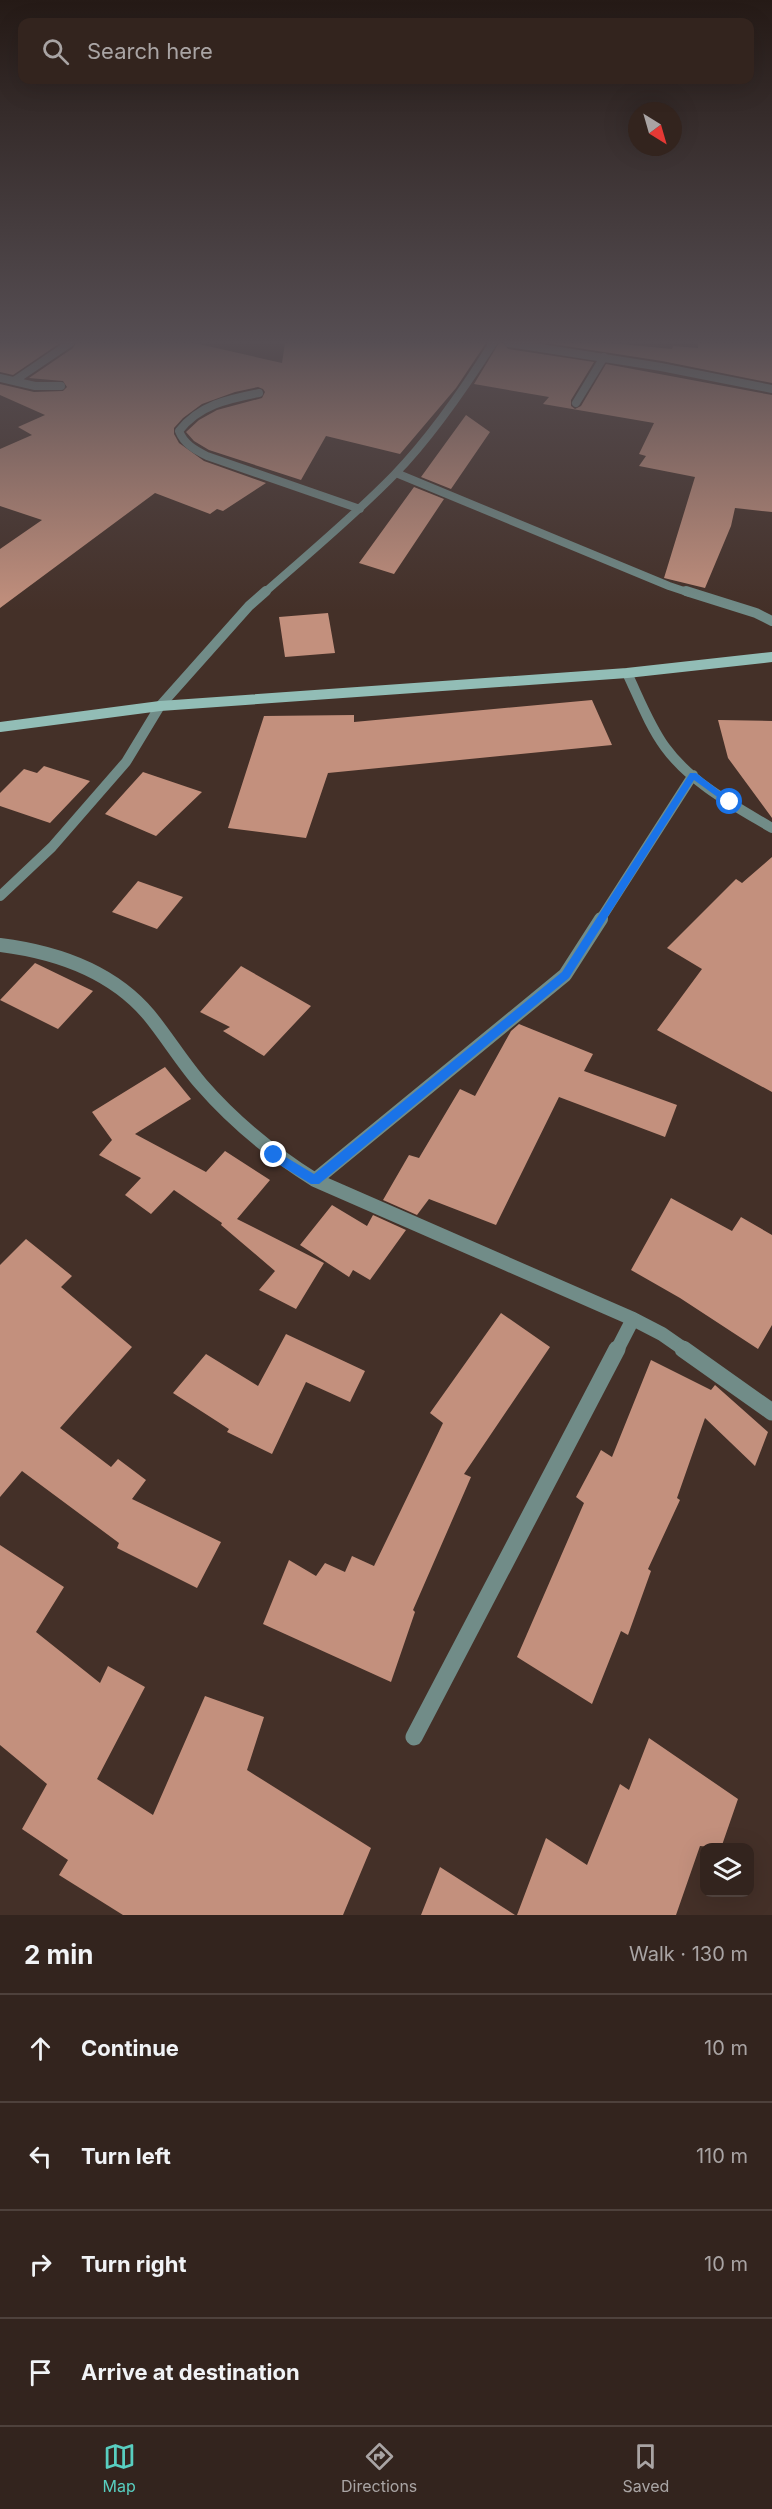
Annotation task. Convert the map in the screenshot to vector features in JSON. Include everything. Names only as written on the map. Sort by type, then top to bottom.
[{"type":"street","points":[[179,432],[181,438],[190,447],[207,456],[360,509]]},
{"type":"street","points":[[0,896],[52,847],[126,762],[160,706],[249,606],[360,509],[396,473],[429,432]]},
{"type":"street","points":[[396,473],[669,586],[756,613],[772,621]]},
{"type":"street","points":[[0,726],[160,706],[627,673],[772,657]]},
{"type":"street","points":[[627,673],[666,748],[693,775],[730,802],[772,828]]},
{"type":"street","points":[[315,1180],[566,975],[693,775]]},
{"type":"street","points":[[0,945],[36,950],[73,960],[111,982],[148,1013],[199,1082],[232,1118],[274,1155],[315,1180],[633,1319],[662,1334],[772,1412]]},
{"type":"street","points":[[414,1737],[633,1319]]},
{"type":"building","points":[[27,432],[174,432],[179,443],[204,461],[266,483],[223,511],[217,509],[210,514],[155,493],[0,608],[0,549],[42,520],[0,506],[0,449],[32,435]]},
{"type":"building","points":[[186,432],[418,432],[400,454],[326,436],[301,480],[209,450],[194,441]]},
{"type":"building","points":[[453,432],[490,432],[451,489],[421,477]]},
{"type":"building","points":[[649,432],[772,432],[772,512],[735,508],[731,526],[705,588],[664,578],[695,477],[639,466],[646,456],[639,454]]},
{"type":"building","points":[[414,487],[444,499],[394,574],[359,563]]},
{"type":"building","points":[[328,613],[335,653],[285,657],[279,617]]},
{"type":"building","points":[[592,700],[612,745],[328,773],[306,838],[228,828],[264,716],[354,715],[354,722]]},
{"type":"building","points":[[718,720],[772,721],[772,818],[728,758]]},
{"type":"building","points":[[44,766],[90,781],[50,823],[0,806],[0,793],[24,769],[37,773]]},
{"type":"building","points":[[143,772],[202,792],[156,836],[105,814]]},
{"type":"building","points":[[772,857],[772,1092],[657,1030],[702,969],[667,948],[736,879],[742,883]]},
{"type":"building","points":[[138,881],[183,897],[157,929],[112,912]]},
{"type":"building","points":[[35,963],[93,991],[58,1029],[0,1000]]},
{"type":"building","points":[[241,966],[311,1006],[264,1056],[223,1031],[230,1027],[200,1012]]},
{"type":"building","points":[[519,1024],[593,1054],[584,1071],[677,1105],[665,1137],[559,1097],[496,1225],[429,1199],[417,1215],[383,1200],[409,1155],[419,1158],[460,1089],[475,1096],[511,1031]]},
{"type":"building","points":[[165,1067],[191,1099],[135,1134],[206,1172],[225,1151],[270,1180],[237,1219],[324,1263],[296,1309],[259,1290],[275,1271],[221,1225],[222,1223],[174,1190],[151,1214],[125,1195],[141,1178],[99,1155],[112,1140],[92,1112]]},
{"type":"building","points":[[671,1198],[732,1231],[741,1217],[772,1235],[772,1325],[758,1349],[680,1298],[631,1270]]},
{"type":"building","points":[[332,1205],[367,1226],[373,1215],[406,1230],[370,1280],[353,1270],[349,1277],[300,1245]]},
{"type":"building","points":[[26,1239],[72,1276],[61,1287],[132,1347],[60,1428],[111,1467],[118,1459],[146,1480],[132,1499],[221,1542],[197,1588],[117,1548],[119,1543],[22,1471],[0,1497],[0,1265]]},
{"type":"building","points":[[501,1313],[550,1347],[464,1474],[471,1477],[413,1610],[415,1612],[391,1682],[263,1624],[289,1560],[316,1576],[325,1563],[345,1572],[352,1556],[374,1566],[443,1423],[430,1413]]},
{"type":"building","points":[[286,1334],[365,1371],[350,1402],[306,1382],[272,1454],[227,1432],[229,1429],[173,1393],[206,1354],[258,1386]]},
{"type":"building","points":[[651,1360],[711,1390],[715,1385],[768,1432],[755,1466],[705,1418],[677,1498],[680,1500],[648,1569],[651,1571],[628,1635],[621,1631],[592,1704],[517,1657],[584,1503],[576,1497],[601,1450],[612,1457]]},
{"type":"building","points":[[0,1545],[64,1587],[36,1632],[100,1683],[108,1666],[145,1687],[97,1779],[153,1815],[205,1696],[264,1717],[247,1770],[371,1848],[343,1915],[123,1915],[59,1875],[68,1860],[22,1829],[47,1784],[0,1745]]},
{"type":"building","points":[[649,1738],[738,1799],[723,1843],[700,1843],[676,1915],[517,1915],[546,1838],[587,1865],[620,1784],[629,1790]]},
{"type":"building","points":[[440,1867],[515,1915],[421,1915]]},
{"type":"route","points":[[274,1155],[315,1180],[566,975],[693,775],[730,802]]}]
